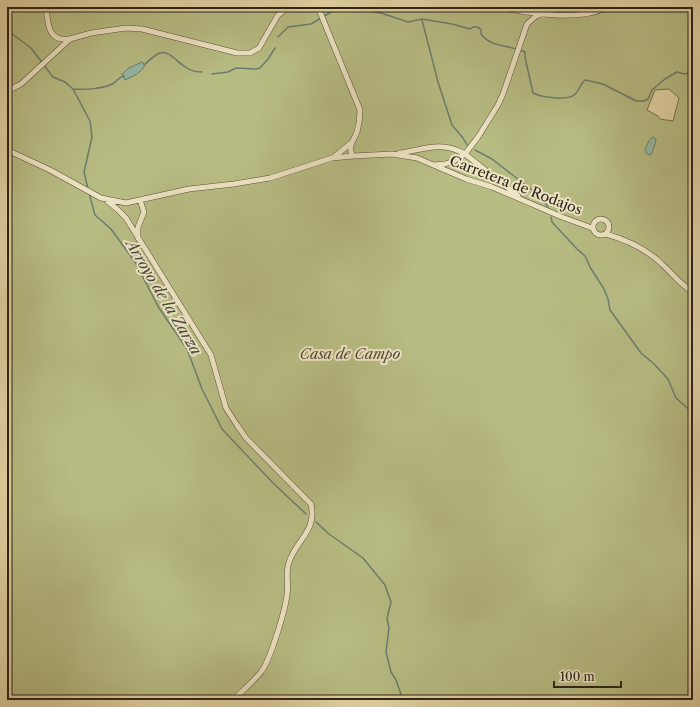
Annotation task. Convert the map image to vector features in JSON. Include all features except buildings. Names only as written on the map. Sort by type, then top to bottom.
[{"type":"street","points":[[46,7],[48,26],[53,35],[63,40],[91,33],[126,28],[149,30],[237,53],[250,53],[259,48],[278,15],[289,7]]},
{"type":"street","points":[[496,7],[529,12],[579,16],[593,13],[608,7]]},
{"type":"street","points":[[318,9],[360,110],[359,125],[352,142],[350,152],[353,156]]},
{"type":"street","points":[[519,10],[526,15],[528,23]]},
{"type":"street","points":[[431,165],[445,164],[454,161],[465,154],[498,105],[531,15],[529,12]]},
{"type":"street","points":[[528,23],[542,13]]},
{"type":"street","points":[[52,55],[57,46],[57,38]]},
{"type":"street","points":[[7,91],[21,84],[70,39]]},
{"type":"street","points":[[332,158],[352,142]]},
{"type":"street","points":[[106,200],[126,203],[189,189],[270,178],[332,158],[392,154],[447,146],[465,154],[525,201]]},
{"type":"street","points":[[7,150],[50,170],[106,200],[126,218],[211,355],[226,408],[246,438],[311,504],[313,514],[308,529],[289,563],[286,579],[288,592],[267,662],[262,672],[233,700]]},
{"type":"street","name":"Carretera de Rodajos","points":[[392,154],[417,158],[431,165],[592,228]]},
{"type":"street","points":[[138,239],[138,226],[144,212],[140,200]]},
{"type":"street","points":[[126,218],[132,221],[140,220]]},
{"type":"street","points":[[606,234],[610,226],[609,223],[605,219],[597,220],[593,224],[592,228],[594,232],[599,235],[606,234],[634,245],[650,254],[684,286],[693,292]]},
{"type":"green space","name":"Casa de Campo","points":[[7,7],[693,7],[693,700],[7,700]],"holes":[[[669,89],[679,98],[673,121],[660,119],[658,116],[647,110],[655,90]]]},
{"type":"shaded area","points":[[142,62],[145,65],[141,70],[125,80],[122,74],[129,68]]},
{"type":"shaded area","points":[[653,137],[656,141],[650,155],[647,154],[645,150],[649,141]]},
{"type":"waterway","points":[[278,37],[288,27],[311,24],[339,7]]},
{"type":"waterway","points":[[357,7],[408,22],[422,19],[452,24],[470,29],[477,27],[481,30],[481,34],[488,41],[517,49]]},
{"type":"waterway","points":[[422,20],[438,82],[452,125],[467,145]]},
{"type":"waterway","points":[[7,30],[31,48],[53,77],[65,82],[73,89],[105,87],[124,76]]},
{"type":"waterway","points":[[212,74],[228,72],[236,68],[260,68],[275,48]]},
{"type":"waterway","points":[[520,50],[525,52],[533,93],[554,98],[565,98],[574,95],[585,80],[603,84],[636,101],[644,101],[648,99],[652,90],[665,79],[677,72],[685,74],[693,71]]},
{"type":"waterway","points":[[144,65],[156,55],[160,53],[167,53],[188,69],[202,72]]},
{"type":"waterway","name":"Arroyo de la Zarza","points":[[73,89],[90,121],[92,137],[84,172],[88,189]]},
{"type":"waterway","points":[[475,150],[492,159],[541,197],[548,207]]},
{"type":"waterway","name":"Arroyo de la Zarza","points":[[89,193],[95,215],[111,229],[135,262],[159,308],[187,349],[202,389],[222,429],[273,483],[306,514]]},
{"type":"waterway","points":[[551,217],[552,222],[585,256],[604,289],[610,310],[641,353],[668,379],[676,398],[693,413]]},
{"type":"waterway","name":"Arroyo de la Zarza","points":[[316,522],[329,534],[363,558],[385,585],[391,602],[387,618],[389,628],[386,652],[391,672],[396,680],[403,700]]}]
